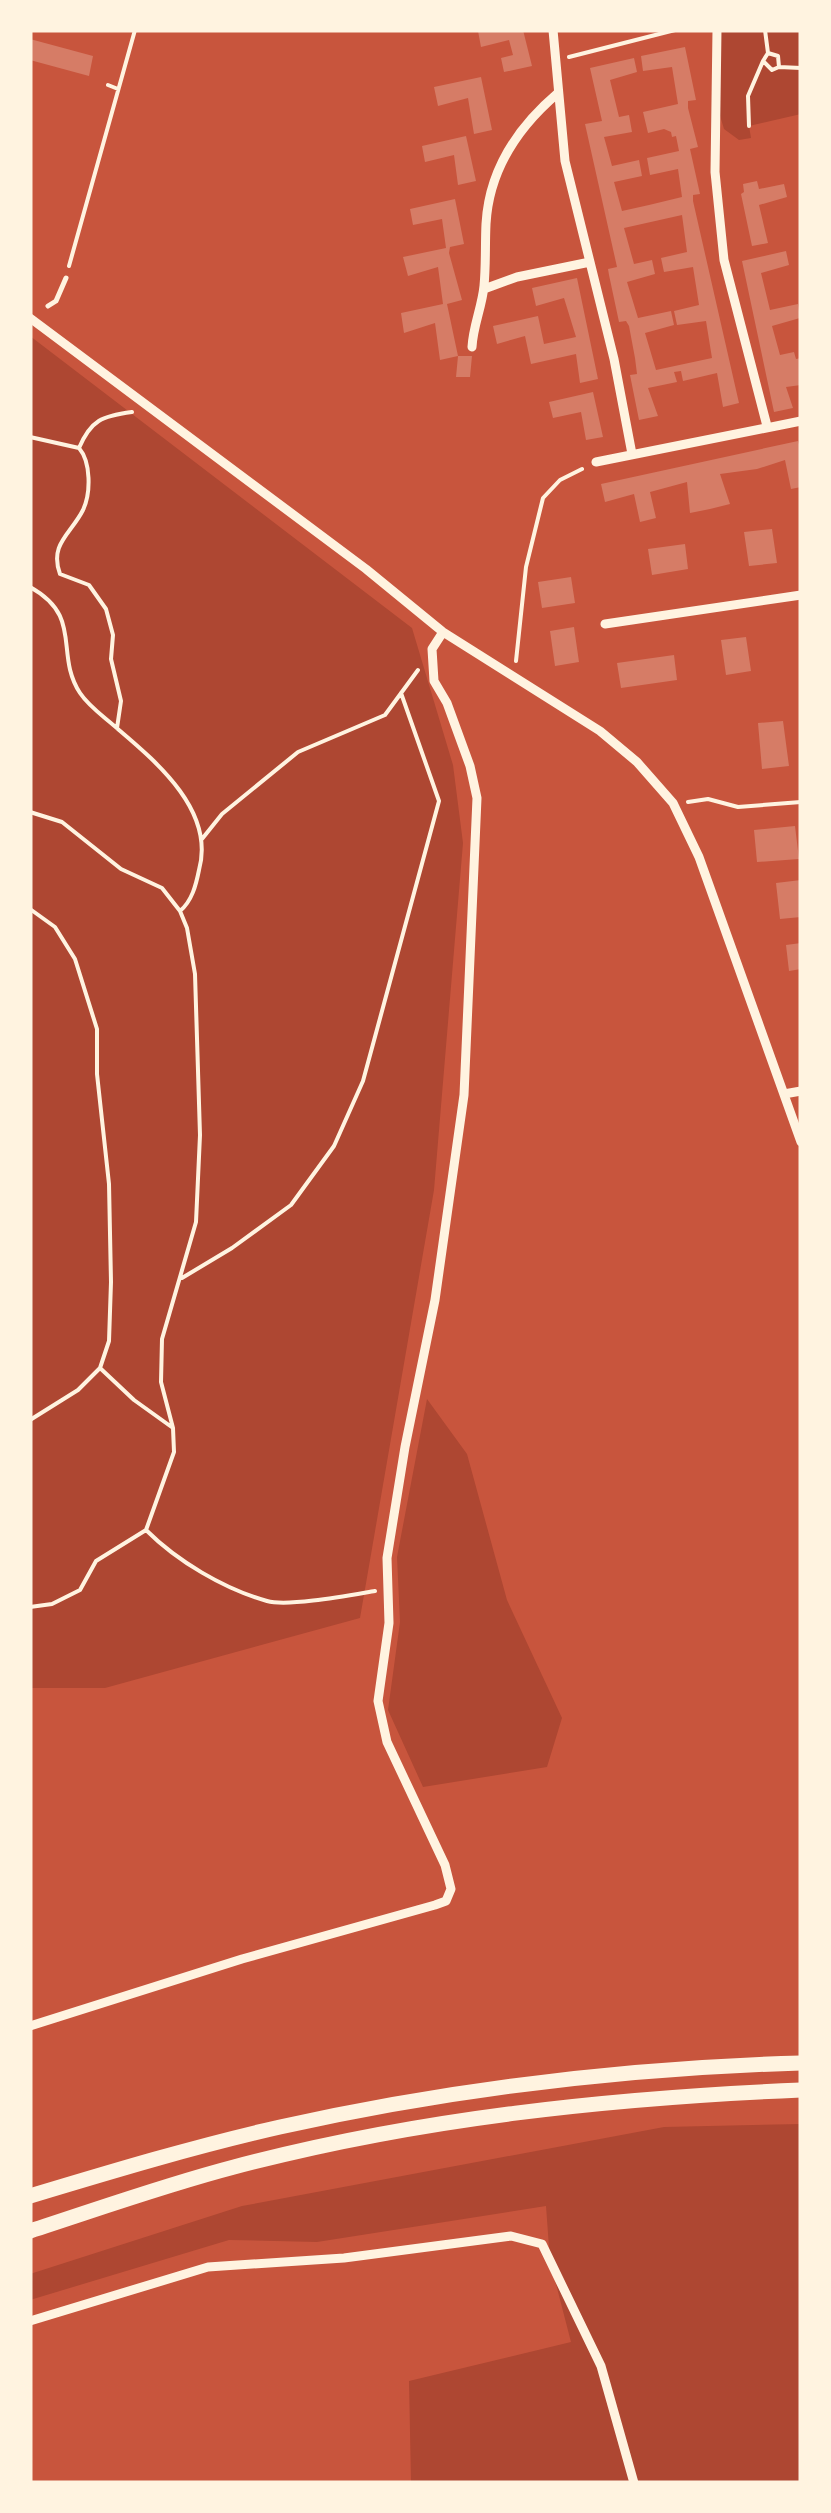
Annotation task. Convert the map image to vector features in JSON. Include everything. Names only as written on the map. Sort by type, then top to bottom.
[{"type":"highway","points":[[30,2196],[282,2127],[430,2100],[638,2071],[801,2063]]},
{"type":"highway","points":[[30,2231],[235,2166],[438,2124],[641,2100],[801,2090]]},
{"type":"street","points":[[553,30],[564,161],[614,360],[632,454]]},
{"type":"street","points":[[717,30],[715,172],[724,260],[766,426]]},
{"type":"street","points":[[472,347],[484,289],[486,222],[492,184],[508,149],[529,118],[558,93]]},
{"type":"street","points":[[484,289],[590,262]]},
{"type":"street","points":[[30,318],[366,569],[442,632],[600,731],[637,762],[673,804],[699,857],[801,1142]]},
{"type":"street","points":[[596,462],[801,421]]},
{"type":"street","points":[[605,624],[801,595]]},
{"type":"street","points":[[30,2026],[171,1980],[446,1901],[452,1888],[445,1865],[386,1742],[378,1702],[389,1623],[386,1558],[436,1300],[464,1094],[476,798],[470,766],[447,702],[434,681],[432,649],[442,632]]},
{"type":"street","points":[[784,1094],[801,1091]]},
{"type":"street","points":[[30,2321],[208,2267],[344,2258],[511,2236],[542,2244],[601,2366],[634,2483]]},
{"type":"lane","points":[[48,306],[56,301],[66,278]]},
{"type":"path","points":[[66,278],[135,30]]},
{"type":"path","points":[[555,60],[676,30]]},
{"type":"path","points":[[749,126],[748,96],[768,52],[766,30]]},
{"type":"path","points":[[768,52],[778,56],[779,67]]},
{"type":"path","points":[[763,61],[772,70],[801,68]]},
{"type":"path","points":[[108,86],[118,89]]},
{"type":"path","points":[[79,448],[88,426],[112,414],[160,414]]},
{"type":"path","points":[[30,437],[79,448],[85,455],[88,490],[83,509],[59,540],[56,562],[60,574],[88,585],[106,609],[114,635],[111,659],[121,701],[117,728]]},
{"type":"path","points":[[514,677],[526,567],[543,498],[560,480],[596,462]]},
{"type":"path","points":[[30,586],[54,607],[67,628],[67,666],[83,698],[168,775],[194,814],[202,839],[197,879],[187,905],[180,912]]},
{"type":"path","points":[[202,839],[222,814],[298,752],[385,715],[410,682]]},
{"type":"path","points":[[182,1278],[232,1248],[290,1205],[334,1146],[364,1081],[439,802],[402,693]]},
{"type":"path","points":[[673,804],[708,799],[738,807],[801,802]]},
{"type":"path","points":[[30,812],[62,822],[121,869],[162,888],[187,928],[194,974],[200,1135],[196,1222],[160,1358],[174,1452],[146,1530],[162,1546],[217,1580],[269,1602],[386,1589]]},
{"type":"path","points":[[30,909],[55,928],[74,959],[96,1029],[96,1074],[109,1184],[111,1282],[109,1342],[100,1368],[78,1390],[30,1420]]},
{"type":"path","points":[[100,1368],[134,1400],[173,1428]]},
{"type":"path","points":[[30,1607],[52,1604],[80,1590],[96,1561],[146,1530]]},
{"type":"shaded area","points":[[717,30],[801,30],[801,114],[749,126],[751,138],[739,140],[724,129],[718,109]]},
{"type":"shaded area","points":[[30,336],[412,628],[453,765],[463,843],[434,1190],[360,1618],[105,1688],[30,1688]]},
{"type":"shaded area","points":[[427,1399],[467,1454],[507,1600],[562,1718],[547,1767],[423,1787],[388,1710],[400,1622],[397,1557]]},
{"type":"shaded area","points":[[801,2124],[801,2483],[411,2483],[409,2381],[571,2342],[550,2261],[546,2206],[317,2242],[229,2240],[30,2300],[30,2274],[242,2206],[664,2127]]},
{"type":"building","points":[[523,30],[532,66],[504,72],[501,58],[513,55],[509,40],[481,47],[478,31]]},
{"type":"building","points":[[30,39],[93,56],[89,76],[30,60]]},
{"type":"building","points":[[685,47],[696,100],[688,101],[698,147],[690,149],[700,194],[693,195],[693,201],[739,403],[723,407],[717,373],[683,381],[681,371],[674,372],[677,382],[648,388],[658,416],[639,420],[630,375],[637,374],[635,358],[629,326],[626,321],[619,322],[608,269],[617,267],[585,124],[602,121],[590,68],[634,58],[637,72],[610,80],[619,117],[629,115],[632,132],[604,137],[612,166],[639,160],[642,176],[614,182],[622,211],[682,197],[678,169],[650,175],[647,158],[679,151],[676,136],[664,129],[648,133],[643,112],[678,104],[672,67],[643,71],[641,56]],"holes":[[[682,215],[687,252],[661,258],[664,272],[693,267],[699,305],[674,311],[677,325],[706,321],[712,358],[656,370],[645,333],[674,325],[671,311],[638,318],[627,282],[655,274],[652,260],[634,264],[624,228]]]},
{"type":"building","points":[[481,77],[492,130],[474,134],[468,98],[438,106],[434,87]]},
{"type":"building","points":[[466,136],[476,181],[458,185],[454,155],[425,162],[422,146]]},
{"type":"building","points":[[757,181],[759,189],[784,184],[787,197],[759,205],[768,243],[752,246],[741,194],[743,184]]},
{"type":"building","points":[[455,199],[464,244],[450,247],[449,253],[462,300],[447,304],[458,356],[440,360],[435,323],[404,333],[401,313],[443,304],[438,267],[408,276],[403,257],[446,248],[442,219],[413,225],[410,209]]},
{"type":"building","points":[[786,251],[789,265],[761,273],[770,310],[798,304],[800,318],[772,326],[780,355],[794,352],[796,359],[801,358],[801,385],[786,387],[793,408],[774,412],[742,261]]},
{"type":"building","points":[[577,278],[598,379],[580,383],[576,354],[531,364],[525,336],[497,344],[493,326],[538,316],[544,344],[576,337],[564,298],[536,306],[532,288]]},
{"type":"building","points":[[458,356],[472,356],[470,377],[456,377]]},
{"type":"building","points":[[593,392],[603,437],[586,440],[581,412],[553,418],[549,402]]},
{"type":"building","points":[[798,441],[801,487],[791,489],[785,460],[720,474],[730,504],[710,509],[690,513],[687,482],[650,492],[656,518],[640,522],[634,494],[605,502],[601,484]]},
{"type":"building","points":[[772,529],[777,563],[749,566],[744,532]]},
{"type":"building","points":[[685,544],[688,569],[652,575],[648,549]]},
{"type":"building","points":[[571,577],[575,603],[542,608],[538,582]]},
{"type":"building","points":[[574,627],[579,662],[555,666],[550,631]]},
{"type":"building","points":[[746,637],[751,671],[726,675],[721,640]]},
{"type":"building","points":[[674,655],[677,680],[621,688],[617,663]]},
{"type":"building","points":[[783,721],[789,766],[762,769],[758,723]]},
{"type":"building","points":[[795,826],[799,859],[757,862],[754,830]]},
{"type":"building","points":[[801,880],[801,917],[780,919],[776,883]]},
{"type":"building","points":[[801,943],[801,969],[789,971],[786,945]]}]
